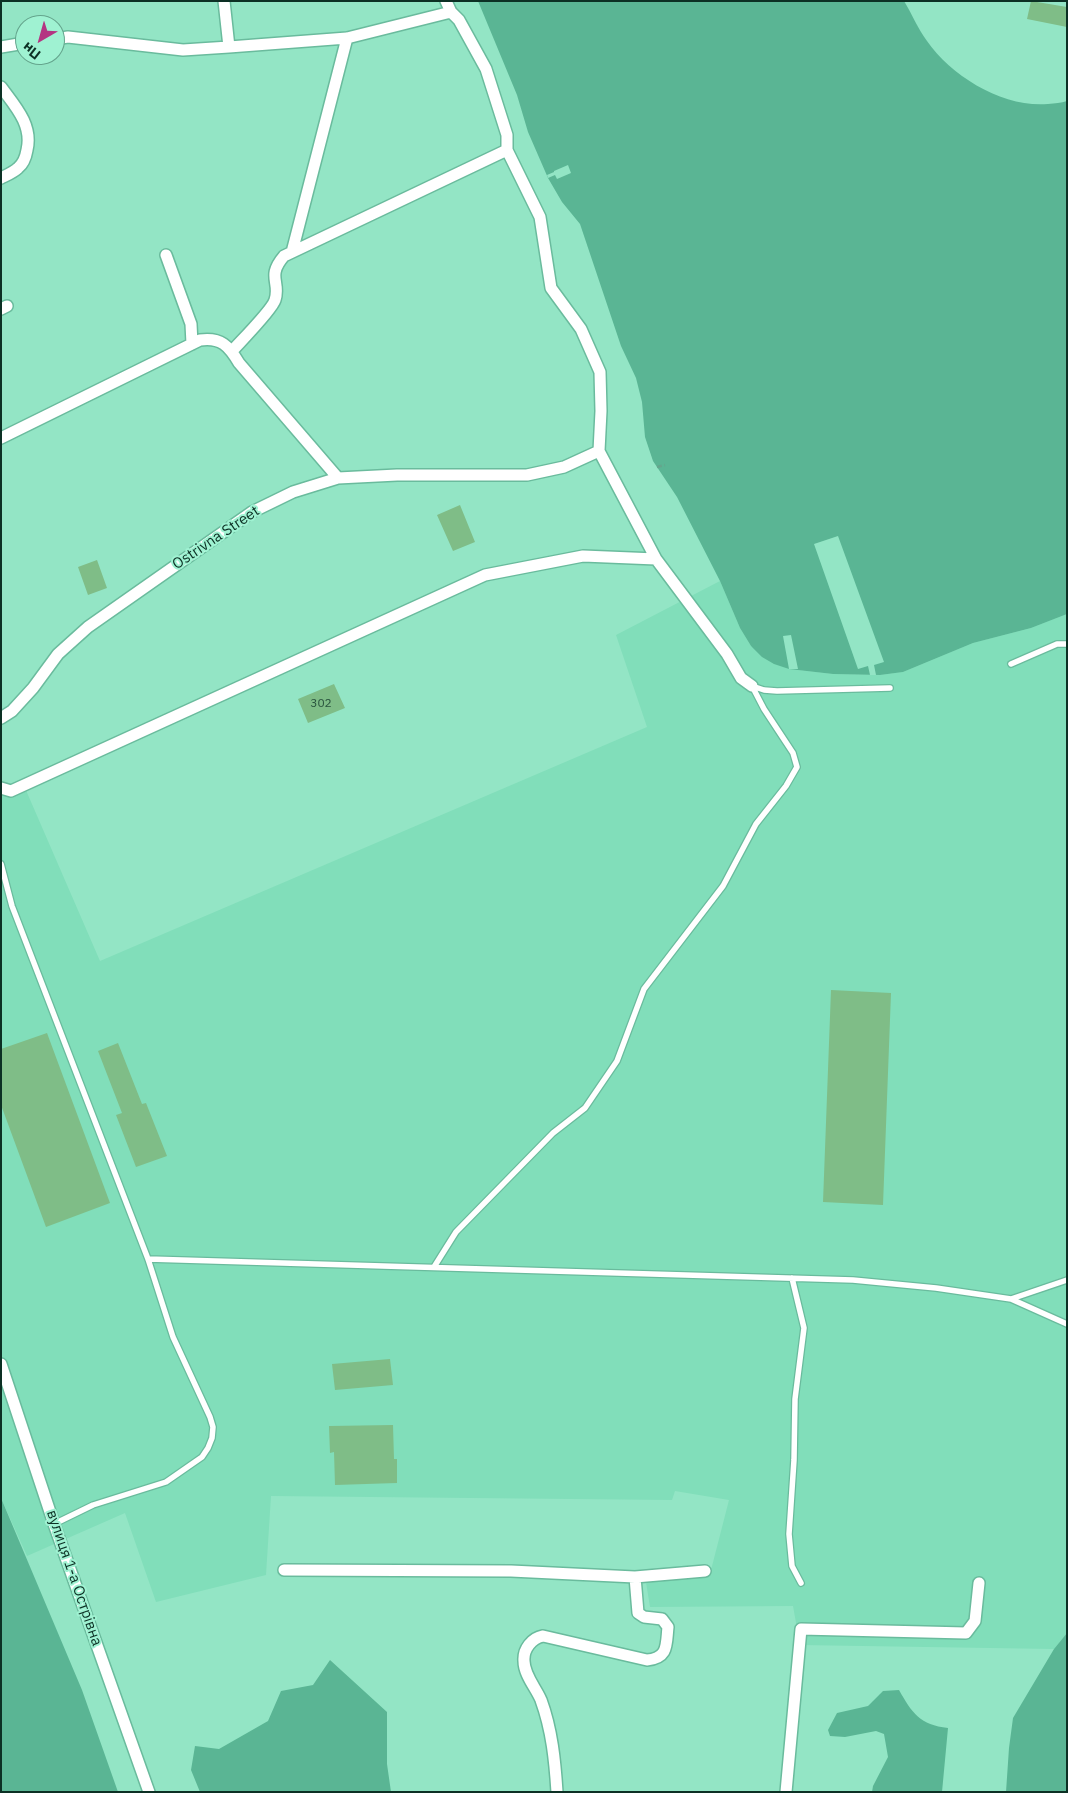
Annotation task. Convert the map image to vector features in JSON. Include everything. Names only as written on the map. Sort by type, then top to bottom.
[{"type":"street","points":[[224,1],[229,47]]},
{"type":"street","points":[[65,37],[183,50],[347,38],[448,6],[459,20],[486,69],[507,135],[508,150],[540,217],[551,288],[580,329],[600,372],[599,451],[656,559],[727,654],[741,678],[752,686]]},
{"type":"street","points":[[292,252],[347,38]]},
{"type":"street","points":[[1,47],[15,45]]},
{"type":"street","points":[[1,87],[22,116],[27,128],[29,142],[26,156],[19,168],[1,178]]},
{"type":"street","points":[[232,351],[272,306],[276,295],[274,272],[284,256],[508,150]]},
{"type":"street","points":[[166,255],[191,324],[192,344]]},
{"type":"street","points":[[1,438],[200,340],[218,340],[226,344],[239,363],[338,478]]},
{"type":"street","name":"Ostrivna Street","points":[[1,718],[12,711],[33,688],[58,654],[88,626],[252,512],[293,492],[338,478],[397,474],[526,475],[564,466],[599,451]]},
{"type":"street","points":[[1,788],[11,791],[485,575],[583,556],[656,559]]},
{"type":"street","name":"вулиця 1-а Острівна","points":[[1,1364],[54,1524],[150,1792]]},
{"type":"street","points":[[284,1570],[511,1572],[635,1577],[705,1571]]},
{"type":"street","points":[[557,1792],[554,1751],[540,1700],[526,1670],[524,1662],[525,1653],[535,1639],[543,1636],[648,1660],[658,1658],[666,1650],[668,1627],[662,1619],[644,1618],[638,1613],[635,1577]]},
{"type":"street","points":[[786,1792],[802,1629],[966,1633],[975,1621],[979,1583]]},
{"type":"lane","points":[[1011,664],[1057,644],[1067,644]]},
{"type":"lane","points":[[752,686],[764,690],[777,691],[890,688]]},
{"type":"lane","points":[[434,1267],[456,1232],[553,1133],[585,1108],[617,1061],[644,989],[723,886],[756,824],[786,786],[797,766],[793,753],[764,709],[752,686]]},
{"type":"lane","points":[[1,864],[12,906],[148,1259],[173,1337],[213,1427],[210,1443],[202,1458],[166,1482],[93,1505],[54,1524]]},
{"type":"lane","points":[[148,1259],[792,1278],[880,1283],[936,1288],[1010,1299],[1067,1324]]},
{"type":"lane","points":[[792,1278],[804,1328],[795,1400],[794,1460],[788,1534],[792,1566],[801,1583]]},
{"type":"lane","points":[[1010,1299],[1067,1280]]},
{"type":"path","points":[[657,467],[665,465]]},
{"type":"shaded area","points":[[478,1],[904,1],[924,36],[938,54],[950,67],[980,88],[1014,101],[1031,104],[1067,101],[1067,614],[1031,628],[973,643],[903,672],[880,675],[833,674],[789,669],[774,664],[762,657],[751,646],[740,628],[720,581],[677,497],[653,461],[645,437],[642,402],[636,378],[621,346],[580,224],[562,202],[548,178],[528,132],[517,95]]},
{"type":"shaded area","points":[[720,581],[740,628],[751,646],[789,669],[833,674],[880,675],[903,672],[973,643],[1031,628],[1067,614],[1067,1633],[1054,1649],[800,1645],[793,1606],[650,1607],[645,1576],[710,1574],[729,1500],[675,1491],[672,1500],[271,1496],[266,1575],[156,1602],[125,1513],[27,1556],[1,1498],[1,791],[25,788],[100,961],[647,727],[616,635]]},
{"type":"shaded area","points":[[1,1498],[82,1690],[118,1792],[1,1792]]},
{"type":"shaded area","points":[[1067,1633],[1067,1792],[1006,1792],[1013,1718],[1054,1649]]},
{"type":"shaded area","points":[[330,1660],[387,1712],[387,1764],[391,1792],[200,1792],[191,1770],[195,1746],[219,1749],[268,1721],[281,1691],[313,1685]]},
{"type":"shaded area","points":[[899,1690],[908,1705],[924,1721],[948,1728],[942,1792],[872,1792],[873,1786],[888,1757],[884,1734],[876,1731],[845,1737],[830,1736],[828,1730],[837,1713],[868,1706],[883,1691]]},
{"type":"pier","points":[[568,165],[571,173],[557,179],[555,175],[548,178],[547,175]]},
{"type":"pier","points":[[838,536],[884,662],[874,665],[876,675],[870,675],[868,666],[858,669],[814,544]]},
{"type":"pier","points":[[791,635],[798,669],[789,669],[783,636]]},
{"type":"building","points":[[1031,1],[1067,7],[1067,27],[1027,19]]},
{"type":"building","points":[[460,505],[475,542],[453,551],[437,515]]},
{"type":"building","points":[[97,560],[107,588],[88,595],[78,567]]},
{"type":"building","points":[[334,684],[345,708],[308,723],[298,699]]},
{"type":"building","points":[[831,990],[891,993],[883,1205],[823,1202]]},
{"type":"building","points":[[47,1033],[110,1203],[46,1227],[1,1105],[1,1049]]},
{"type":"building","points":[[118,1043],[142,1104],[146,1103],[167,1156],[136,1167],[116,1115],[122,1113],[98,1051]]},
{"type":"building","points":[[390,1359],[393,1385],[335,1390],[332,1364]]},
{"type":"building","points":[[393,1425],[394,1459],[397,1459],[397,1483],[335,1485],[334,1452],[330,1453],[329,1426]]}]
